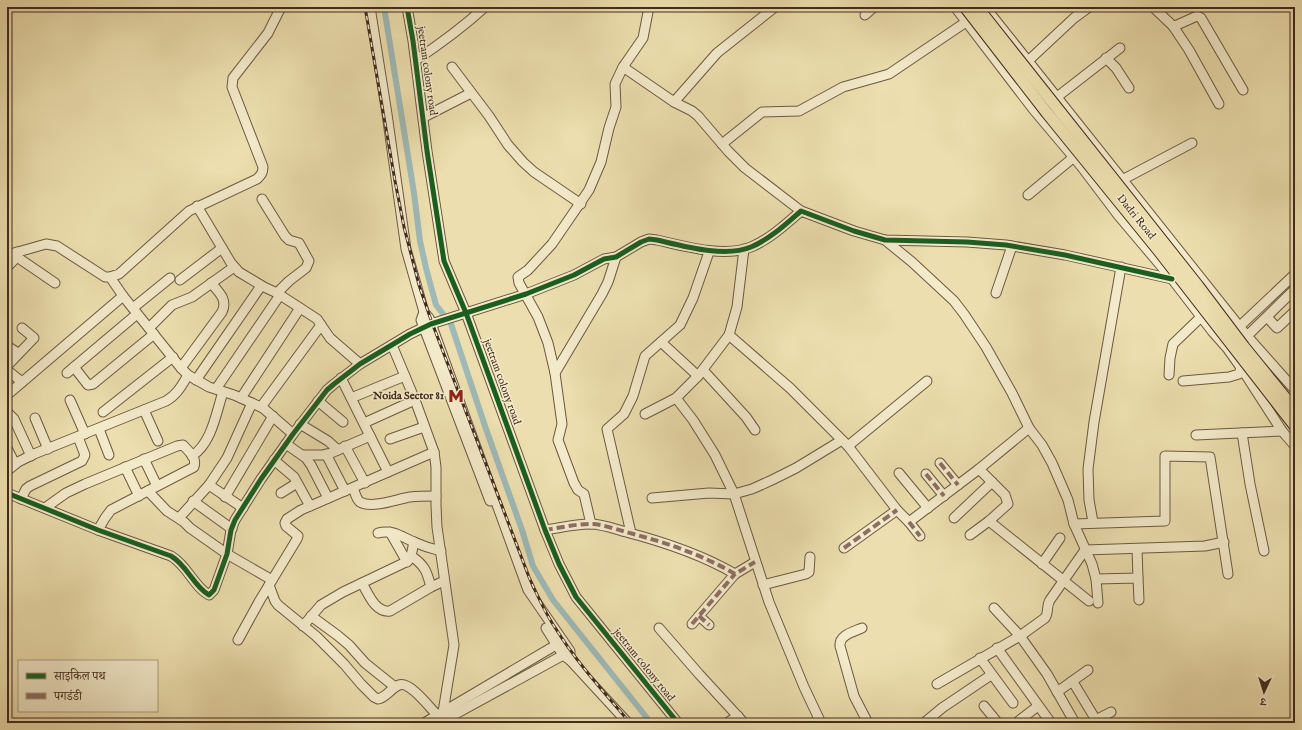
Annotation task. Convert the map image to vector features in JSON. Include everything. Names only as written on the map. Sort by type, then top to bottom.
[{"type":"main road","points":[[965,7],[1047,113],[1159,251],[1295,426]]},
{"type":"main road","points":[[977,7],[1295,410]]},
{"type":"street","points":[[7,255],[17,254],[46,244],[52,244],[105,276],[110,277],[119,274],[183,215],[197,206],[257,179],[263,172],[262,167],[232,86],[232,82],[233,78],[268,33],[281,7]]},
{"type":"street","points":[[370,7],[406,249],[424,312],[421,320],[427,326],[523,587],[568,655],[628,723]]},
{"type":"street","name":"jeetram colony road","points":[[407,7],[416,60],[427,151],[444,261],[462,314],[545,530],[559,564],[576,597],[678,723]]},
{"type":"street","points":[[416,60],[466,24],[485,7]]},
{"type":"street","points":[[591,524],[584,494],[578,490],[574,483],[558,440],[562,424],[555,373],[544,329],[519,283],[518,277],[528,270],[552,244],[581,204],[592,185],[601,162],[609,128],[616,107],[614,87],[623,67],[643,38],[649,7]]},
{"type":"street","points":[[674,102],[716,53],[774,7]]},
{"type":"street","points":[[865,15],[874,7]]},
{"type":"street","name":"Dadri Road","points":[[955,7],[1033,109],[1074,157],[1118,214],[1227,348],[1282,431],[1295,446]]},
{"type":"street","name":"Dadri Road","points":[[985,7],[1247,336],[1295,390]]},
{"type":"street","points":[[1028,61],[1074,18],[1089,7]]},
{"type":"street","points":[[1153,7],[1173,26],[1189,50],[1219,104]]},
{"type":"street","points":[[1173,26],[1199,16],[1244,90]]},
{"type":"street","points":[[722,144],[762,112],[799,111],[843,87],[888,74],[966,22]]},
{"type":"street","points":[[1057,97],[1120,48]]},
{"type":"street","points":[[1106,58],[1116,68],[1129,88]]},
{"type":"street","points":[[452,67],[489,116],[508,145],[523,162],[534,172],[581,204]]},
{"type":"street","points":[[623,67],[674,102],[692,111],[745,168],[801,211],[854,231],[885,240],[981,242],[1012,246],[1065,255],[1172,280]]},
{"type":"street","points":[[424,117],[471,93]]},
{"type":"street","points":[[1122,180],[1192,143]]},
{"type":"street","points":[[1028,195],[1074,157]]},
{"type":"street","points":[[192,456],[199,452],[205,444],[220,391],[279,294],[289,281],[306,268],[309,261],[299,243],[289,240],[285,236],[262,199]]},
{"type":"street","points":[[197,206],[234,267],[243,275],[261,286],[279,294],[317,319],[330,338],[360,364]]},
{"type":"street","points":[[7,493],[98,530],[175,558],[202,590],[209,595],[214,590],[227,554],[235,520],[274,460],[327,390],[360,364],[410,334],[427,326],[526,294],[574,275],[604,259],[616,257],[649,239],[708,252],[744,250],[779,230],[801,211]]},
{"type":"street","points":[[885,240],[948,295],[964,314],[986,347],[1012,393],[1029,428],[1042,445],[1068,500],[1074,524],[1092,564],[1096,579],[1098,602]]},
{"type":"street","points":[[996,294],[1012,246]]},
{"type":"street","points":[[180,280],[222,248]]},
{"type":"street","points":[[645,414],[676,398],[701,373],[729,335],[737,307],[744,250]]},
{"type":"street","points":[[631,533],[607,429],[624,414],[635,392],[645,356],[680,325],[700,280],[708,252]]},
{"type":"street","points":[[7,267],[17,254]]},
{"type":"street","points":[[17,254],[55,283]]},
{"type":"street","points":[[555,373],[602,294],[608,282],[616,257]]},
{"type":"street","points":[[170,278],[71,370],[88,385],[93,384],[152,331],[172,305],[192,297],[234,267]]},
{"type":"street","points":[[1094,522],[1089,500],[1088,469],[1094,422],[1121,268]]},
{"type":"street","points":[[1219,339],[1240,326],[1295,274]]},
{"type":"street","points":[[110,277],[123,296],[181,368],[192,378],[220,391],[257,405],[273,416],[293,434]]},
{"type":"street","points":[[181,368],[225,306],[223,298],[211,283]]},
{"type":"street","points":[[7,471],[15,464],[31,456],[173,398],[192,378],[261,286]]},
{"type":"street","points":[[1227,348],[1247,336],[1295,289]]},
{"type":"street","points":[[7,395],[123,296]]},
{"type":"street","points":[[241,398],[300,308]]},
{"type":"street","points":[[1267,317],[1277,328],[1295,310]]},
{"type":"street","points":[[1169,375],[1173,344],[1201,317]]},
{"type":"street","points":[[179,518],[209,485],[227,458],[257,405],[321,325]]},
{"type":"street","points":[[7,366],[34,338],[22,328]]},
{"type":"street","points":[[729,335],[790,388],[845,443],[897,510],[920,536]]},
{"type":"street","points":[[661,342],[701,373],[746,417],[755,430]]},
{"type":"street","points":[[392,345],[415,400],[434,452],[436,467],[437,528],[454,645],[440,717]]},
{"type":"street","points":[[7,346],[18,353]]},
{"type":"street","points":[[104,412],[173,357]]},
{"type":"street","points":[[1183,381],[1229,377],[1239,374],[1241,368]]},
{"type":"street","points":[[7,370],[22,382]]},
{"type":"street","points":[[351,398],[405,376]]},
{"type":"street","points":[[341,378],[388,472]]},
{"type":"street","points":[[652,498],[709,493],[734,494],[752,489],[845,443],[927,381]]},
{"type":"street","points":[[676,398],[693,420],[715,455],[734,494],[763,585],[819,722]]},
{"type":"street","points":[[21,499],[26,489],[30,486],[82,461],[84,458],[85,455],[81,436],[70,400]]},
{"type":"street","points":[[364,423],[415,400]]},
{"type":"street","points":[[318,401],[343,422]]},
{"type":"street","points":[[144,410],[158,441]]},
{"type":"street","points":[[7,412],[14,419],[31,456]]},
{"type":"street","points":[[225,497],[273,416]]},
{"type":"street","points":[[35,418],[48,449]]},
{"type":"street","points":[[300,424],[342,448],[365,483]]},
{"type":"street","points":[[390,439],[424,427]]},
{"type":"street","points":[[99,428],[108,454]]},
{"type":"street","points":[[909,522],[979,469],[1029,428]]},
{"type":"street","points":[[1196,435],[1282,431]]},
{"type":"street","points":[[1242,433],[1250,484],[1264,551]]},
{"type":"street","points":[[302,455],[326,454],[370,436]]},
{"type":"street","points":[[286,444],[302,455],[311,465],[328,498]]},
{"type":"street","points":[[45,508],[66,494],[85,484],[183,445],[192,456],[195,464],[194,467],[111,510],[98,530]]},
{"type":"street","points":[[7,448],[15,464]]},
{"type":"street","points":[[238,640],[297,540],[298,536],[286,526],[285,523],[287,519],[310,506],[434,452]]},
{"type":"street","points":[[326,454],[349,490],[361,502],[366,504],[378,504],[409,497],[436,496]]},
{"type":"street","points":[[1074,524],[1094,522],[1165,521],[1165,456],[1210,458],[1228,574]]},
{"type":"street","points":[[144,460],[157,486]]},
{"type":"street","points":[[274,460],[289,472],[310,506]]},
{"type":"street","points":[[940,463],[958,485]]},
{"type":"street","points":[[125,467],[139,496]]},
{"type":"street","points":[[970,535],[1008,504],[1005,495],[979,469]]},
{"type":"street","points":[[899,473],[928,508]]},
{"type":"street","points":[[926,474],[944,496]]},
{"type":"street","points":[[954,518],[992,482]]},
{"type":"street","points":[[281,493],[297,483]]},
{"type":"street","points":[[209,485],[243,508]]},
{"type":"street","points":[[148,491],[162,507],[227,554],[271,582],[275,601],[316,636],[374,697],[378,699],[383,698],[398,685],[404,684],[408,686],[440,717]]},
{"type":"street","points":[[193,501],[232,529]]},
{"type":"street","points":[[844,548],[897,510]]},
{"type":"street","points":[[989,521],[1062,581],[1089,601]]},
{"type":"street","points":[[545,530],[591,524],[631,533],[666,543],[696,554],[735,574]]},
{"type":"street","points":[[378,533],[384,531],[390,532],[441,552]]},
{"type":"street","points":[[390,532],[409,559],[423,566],[431,587]]},
{"type":"street","points":[[1042,564],[1060,538]]},
{"type":"street","points":[[303,626],[321,605],[343,592],[409,559],[414,542]]},
{"type":"street","points":[[1085,550],[1205,546],[1224,542]]},
{"type":"street","points":[[1137,549],[1139,600]]},
{"type":"street","points":[[937,684],[1020,636],[1046,618],[1048,603],[1085,550]]},
{"type":"street","points":[[763,585],[806,574],[810,569],[810,557]]},
{"type":"street","points":[[692,624],[735,574],[755,562]]},
{"type":"street","points":[[1096,579],[1138,578]]},
{"type":"street","points":[[362,583],[373,602],[380,610],[384,612],[390,611],[444,581]]},
{"type":"street","points":[[994,608],[1020,636],[1047,674],[1075,723]]},
{"type":"street","points":[[311,616],[343,640],[365,663],[396,687]]},
{"type":"street","points":[[699,616],[709,625]]},
{"type":"street","points":[[659,628],[741,720]]},
{"type":"street","points":[[862,628],[842,638],[840,642],[854,696],[868,723]]},
{"type":"street","points":[[440,717],[560,643]]},
{"type":"street","points":[[997,648],[1051,723]]},
{"type":"street","points":[[424,723],[440,717],[568,655]]},
{"type":"street","points":[[980,658],[1013,703]]},
{"type":"street","points":[[1057,692],[1088,670]]},
{"type":"street","points":[[924,723],[942,708],[991,675]]},
{"type":"street","points":[[1072,682],[1093,721],[1111,712]]},
{"type":"street","points":[[984,706],[998,723]]},
{"type":"street","points":[[1016,723],[1038,706]]},
{"type":"street","points":[[727,723],[741,720]]},
{"type":"waterway","points":[[384,7],[414,193],[420,241],[426,268],[436,305],[451,324],[533,566],[553,600],[651,723]]},
{"type":"railway","points":[[365,7],[404,227],[419,285],[431,320],[529,577],[541,604],[564,642],[630,723]]},
{"type":"marked path","points":[[940,463],[958,485]]},
{"type":"marked path","points":[[926,474],[944,496]]},
{"type":"marked path","points":[[844,548],[897,510]]},
{"type":"marked path","points":[[909,522],[920,536]]},
{"type":"marked path","points":[[545,530],[584,524],[604,526],[682,549],[709,560],[735,574],[755,562]]},
{"type":"marked path","points":[[692,624],[735,574]]},
{"type":"marked path","points":[[699,616],[709,625]]},
{"type":"cycle path","points":[[407,7],[444,261],[466,313],[545,530],[559,564],[576,597],[678,723]]},
{"type":"cycle path","points":[[7,493],[98,530],[171,556],[182,565],[199,587],[209,595],[214,590],[227,554],[231,530],[235,520],[261,479],[293,434],[327,390],[334,384],[360,364],[410,334],[431,324],[526,294],[574,275],[604,259],[616,257],[649,239],[704,250],[741,250],[765,240],[801,211],[854,231],[885,240],[967,242],[1006,245],[1065,255],[1172,279]]},
{"type":"place","name":"Noida Sector 81","points":[[456,396]]}]
